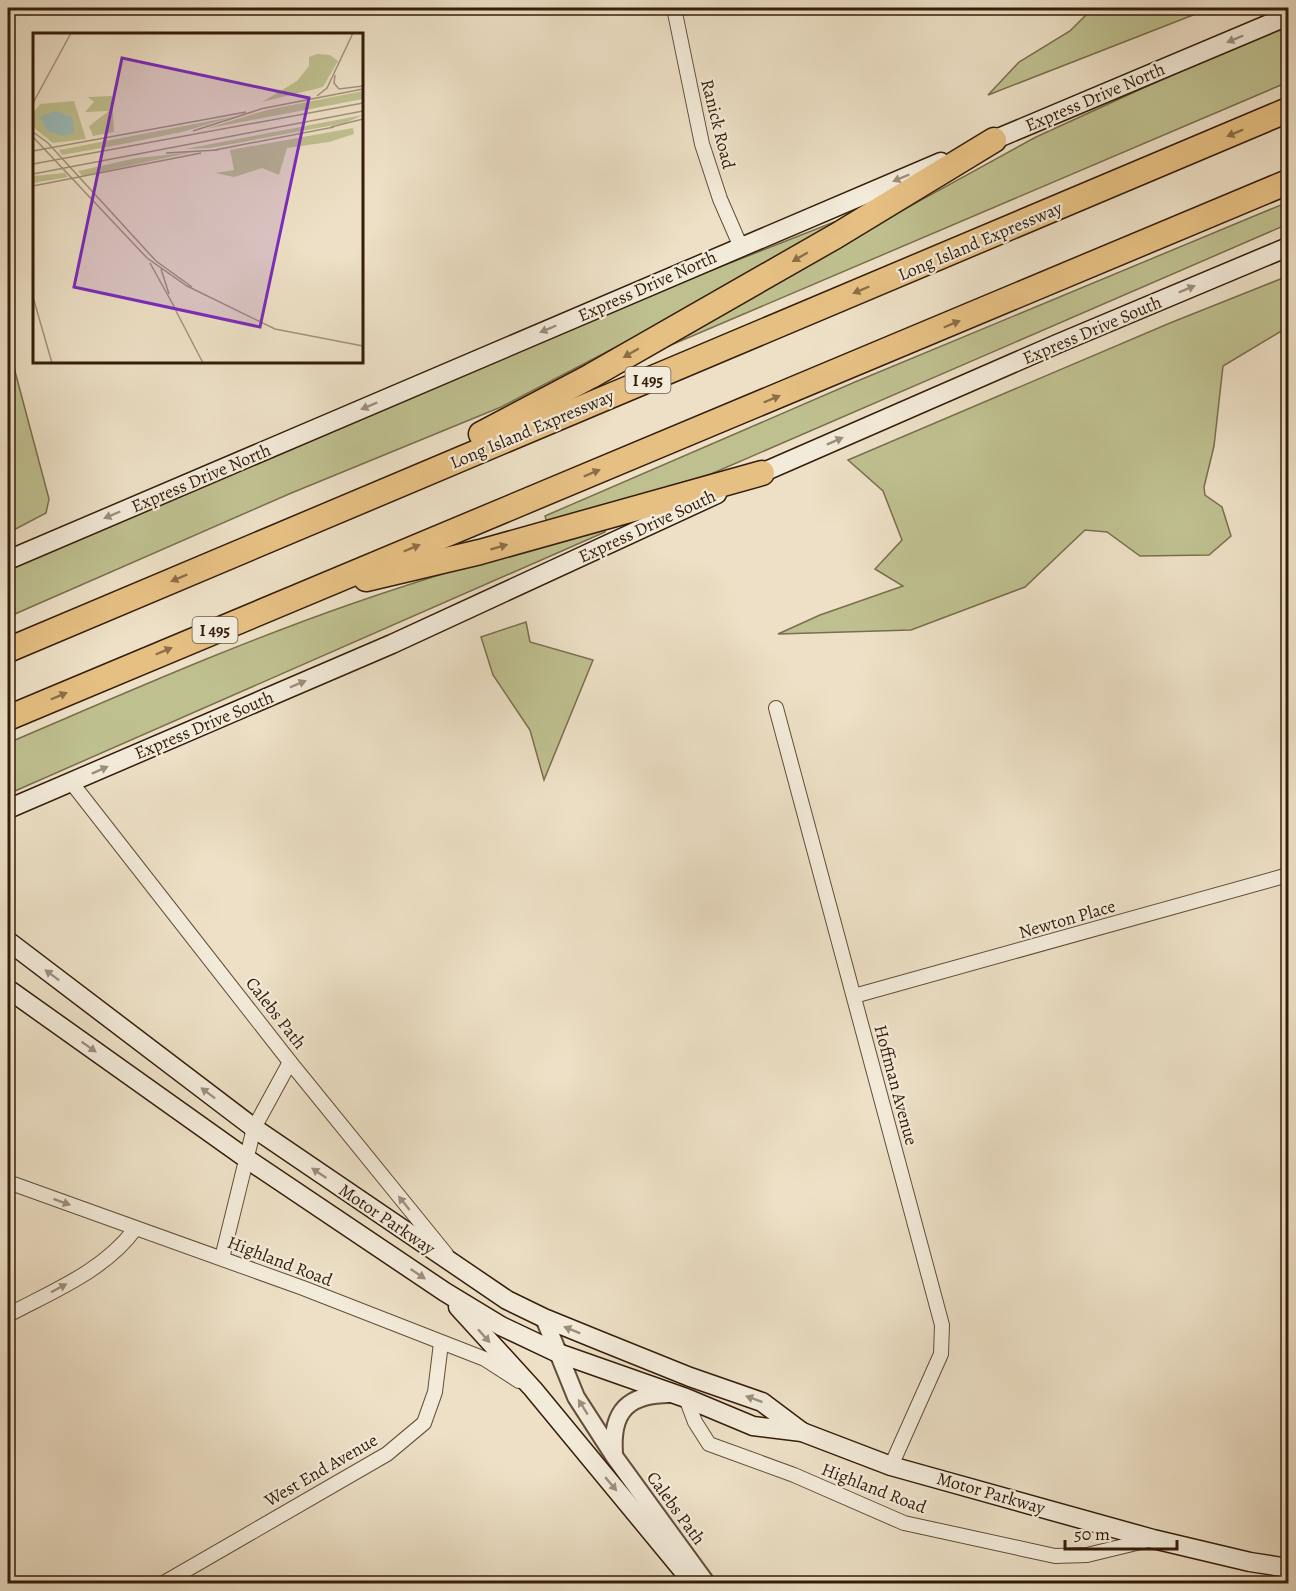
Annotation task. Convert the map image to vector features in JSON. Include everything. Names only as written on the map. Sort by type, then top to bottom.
[{"type":"highway","name":"Long Island Expressway","points":[[8,650],[1288,110]]},
{"type":"highway","points":[[212,564],[512,419],[836,236],[994,140]]},
{"type":"highway","name":"I 495","points":[[8,718],[1288,182]]},
{"type":"highway","points":[[319,587],[388,575],[469,555],[762,473]]},
{"type":"main road","name":"Express Drive North","points":[[8,560],[740,245],[1288,16]]},
{"type":"main road","name":"Express Drive South","points":[[8,809],[392,644],[762,473],[1057,344],[1288,247]]},
{"type":"main road","name":"Motor Parkway","points":[[8,941],[254,1128],[507,1300],[544,1318],[690,1377],[762,1402],[802,1432]]},
{"type":"main road","name":"Motor Parkway","points":[[8,989],[247,1159],[445,1292],[501,1326],[558,1353],[680,1396],[753,1426],[802,1432],[891,1466],[1153,1539],[1250,1562],[1288,1568]]},
{"type":"main road","points":[[445,1292],[532,1389],[694,1584]]},
{"type":"street","name":"Ranick Road","points":[[674,8],[702,144],[720,200],[740,245]]},
{"type":"street","name":"Hoffman Avenue","points":[[776,708],[942,1325],[941,1354],[891,1466]]},
{"type":"street","name":"Calebs Path","points":[[71,782],[290,1062],[454,1265]]},
{"type":"street","name":"Newton Place","points":[[854,996],[1288,875]]},
{"type":"street","points":[[222,1258],[254,1128],[290,1062]]},
{"type":"street","name":"Highland Road","points":[[8,1182],[222,1258],[485,1359],[532,1389]]},
{"type":"street","points":[[8,1315],[95,1268],[120,1250],[135,1229]]},
{"type":"street","name":"Calebs Path","points":[[544,1318],[576,1397],[614,1456],[707,1584]]},
{"type":"street","name":"West End Avenue","points":[[162,1584],[387,1454],[424,1424],[435,1392],[441,1343]]},
{"type":"street","points":[[614,1456],[612,1431],[626,1406],[653,1394],[680,1396]]},
{"type":"street","name":"Highland Road","points":[[680,1396],[709,1444],[794,1476],[904,1523],[1055,1556],[1087,1555],[1153,1539]]},
{"type":"green space","points":[[1093,8],[1211,8],[988,95],[1019,62],[1070,31]]},
{"type":"green space","points":[[1288,26],[1288,82],[650,354],[648,350],[1036,137],[1176,73]]},
{"type":"green space","points":[[1288,202],[1288,224],[711,474],[547,523],[545,516],[855,382]]},
{"type":"green space","points":[[834,222],[835,227],[683,312],[501,407],[289,494],[8,617],[8,569],[659,291]]},
{"type":"green space","points":[[1288,276],[1288,327],[1223,366],[1214,446],[1204,487],[1205,495],[1222,507],[1231,536],[1209,555],[1140,556],[1107,532],[1085,530],[1025,587],[911,630],[778,634],[820,615],[903,586],[875,569],[902,540],[883,491],[848,460],[1170,323]]},
{"type":"green space","points":[[8,345],[49,499],[46,513],[8,533]]},
{"type":"green space","points":[[604,526],[605,532],[8,794],[8,743],[268,634],[449,572]]},
{"type":"green space","points":[[526,622],[530,642],[593,660],[544,780],[530,730],[493,675],[481,637]]}]
